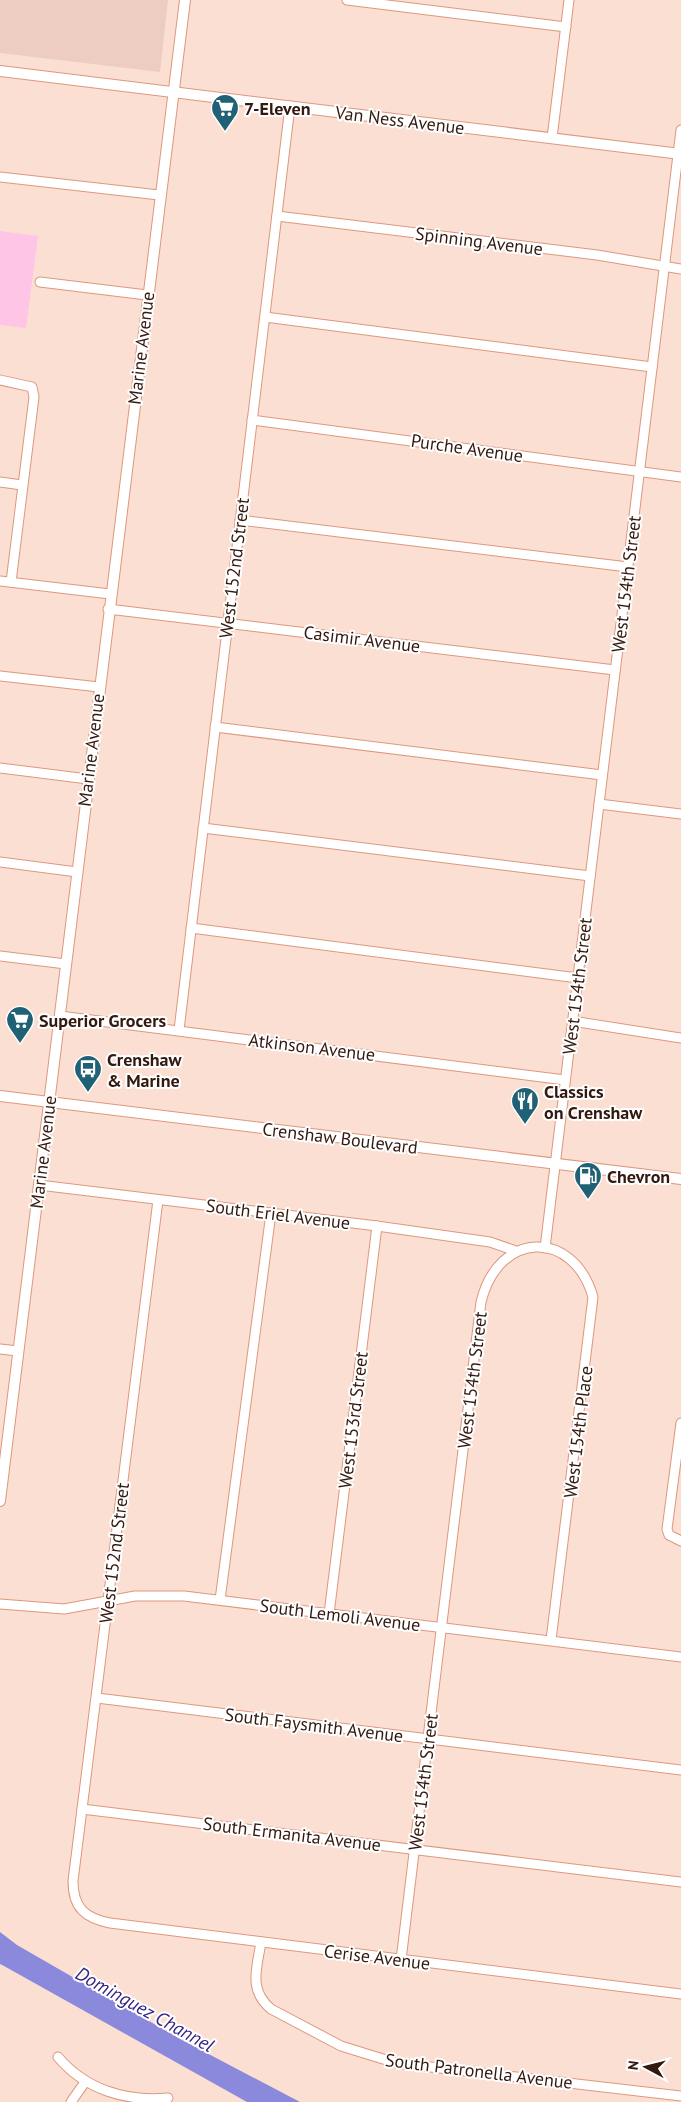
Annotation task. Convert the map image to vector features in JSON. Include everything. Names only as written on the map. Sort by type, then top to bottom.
[{"type":"main road","name":"Marine Avenue","points":[[0,1501],[159,195],[185,0]]},
{"type":"main road","name":"Van Ness Avenue","points":[[0,71],[679,153]]},
{"type":"main road","name":"Crenshaw Boulevard","points":[[0,1096],[681,1179]]},
{"type":"street","points":[[347,0],[566,27]]},
{"type":"street","points":[[552,138],[570,0]]},
{"type":"street","name":"West 152nd Street","points":[[179,1030],[290,106]]},
{"type":"street","points":[[679,153],[681,130]]},
{"type":"street","name":"West 154th Street","points":[[544,1248],[679,153]]},
{"type":"street","points":[[0,177],[159,195]]},
{"type":"street","name":"Spinning Avenue","points":[[277,216],[597,255],[681,269]]},
{"type":"street","points":[[40,282],[147,295]]},
{"type":"street","points":[[265,317],[652,367]]},
{"type":"street","points":[[0,380],[32,387],[34,397],[11,582]]},
{"type":"street","name":"Purche Avenue","points":[[252,420],[681,477]]},
{"type":"street","points":[[0,482],[22,485]]},
{"type":"street","points":[[240,520],[628,567]]},
{"type":"street","points":[[0,581],[110,594]]},
{"type":"street","name":"Casimir Avenue","points":[[108,609],[615,670]]},
{"type":"street","points":[[0,676],[99,687]]},
{"type":"street","points":[[215,727],[602,774]]},
{"type":"street","points":[[0,768],[88,779]]},
{"type":"street","points":[[599,804],[681,814]]},
{"type":"street","points":[[203,828],[590,876]]},
{"type":"street","points":[[0,862],[77,872]]},
{"type":"street","points":[[191,928],[578,978]]},
{"type":"street","points":[[0,956],[66,964]]},
{"type":"street","name":"Atkinson Avenue","points":[[60,1016],[565,1080]]},
{"type":"street","points":[[572,1021],[681,1038]]},
{"type":"street","name":"South Eriel Avenue","points":[[39,1185],[378,1226],[490,1242],[516,1251]]},
{"type":"street","name":"West 152nd Street","points":[[78,1906],[74,1899],[73,1881],[158,1200]]},
{"type":"street","points":[[220,1600],[271,1213]]},
{"type":"street","name":"West 153rd Street","points":[[329,1614],[378,1226]]},
{"type":"street","points":[[516,1251],[544,1248]]},
{"type":"street","name":"West 154th Place","points":[[544,1248],[566,1256],[580,1267],[589,1283],[593,1297],[552,1640]]},
{"type":"street","name":"West 154th Street","points":[[401,1960],[443,1627],[481,1302],[485,1285],[493,1271],[516,1251]]},
{"type":"street","points":[[0,1349],[18,1351]]},
{"type":"street","points":[[681,1423],[680,1443],[667,1529],[669,1535],[681,1541]]},
{"type":"street","name":"South Lemoli Avenue","points":[[0,1604],[64,1609],[136,1596],[168,1595],[681,1657]]},
{"type":"street","name":"South Faysmith Avenue","points":[[97,1698],[681,1770]]},
{"type":"street","name":"South Ermanita Avenue","points":[[82,1810],[415,1848],[681,1882]]},
{"type":"street","name":"Cerise Avenue","points":[[78,1906],[90,1917],[110,1923],[681,1994]]},
{"type":"street","name":"South Patronella Avenue","points":[[260,1942],[255,1980],[256,1990],[261,2001],[271,2009],[341,2046],[396,2063],[681,2096]]},
{"type":"street","points":[[58,2057],[69,2070],[85,2082],[105,2092],[136,2101],[168,2098]]},
{"type":"street","points":[[71,2102],[85,2082]]},
{"type":"shaded area","points":[[0,0],[168,0],[160,72],[0,53]]},
{"type":"shaded area","points":[[0,231],[38,236],[26,328],[0,325]]},
{"type":"shaded area","points":[[0,1932],[17,1945],[182,2040],[300,2102],[247,2102],[0,1964]]},
{"type":"place","name":"7-Eleven","points":[[225,132]]},
{"type":"place","name":"Superior Grocers","points":[[20,1044]]},
{"type":"place","name":"Crenshaw & Marine","points":[[88,1093]]},
{"type":"place","name":"Classics on Crenshaw","points":[[525,1125]]},
{"type":"place","name":"Chevron","points":[[588,1200]]},
{"type":"water label","name":"Dominguez Channel","points":[[145,2009]]}]
